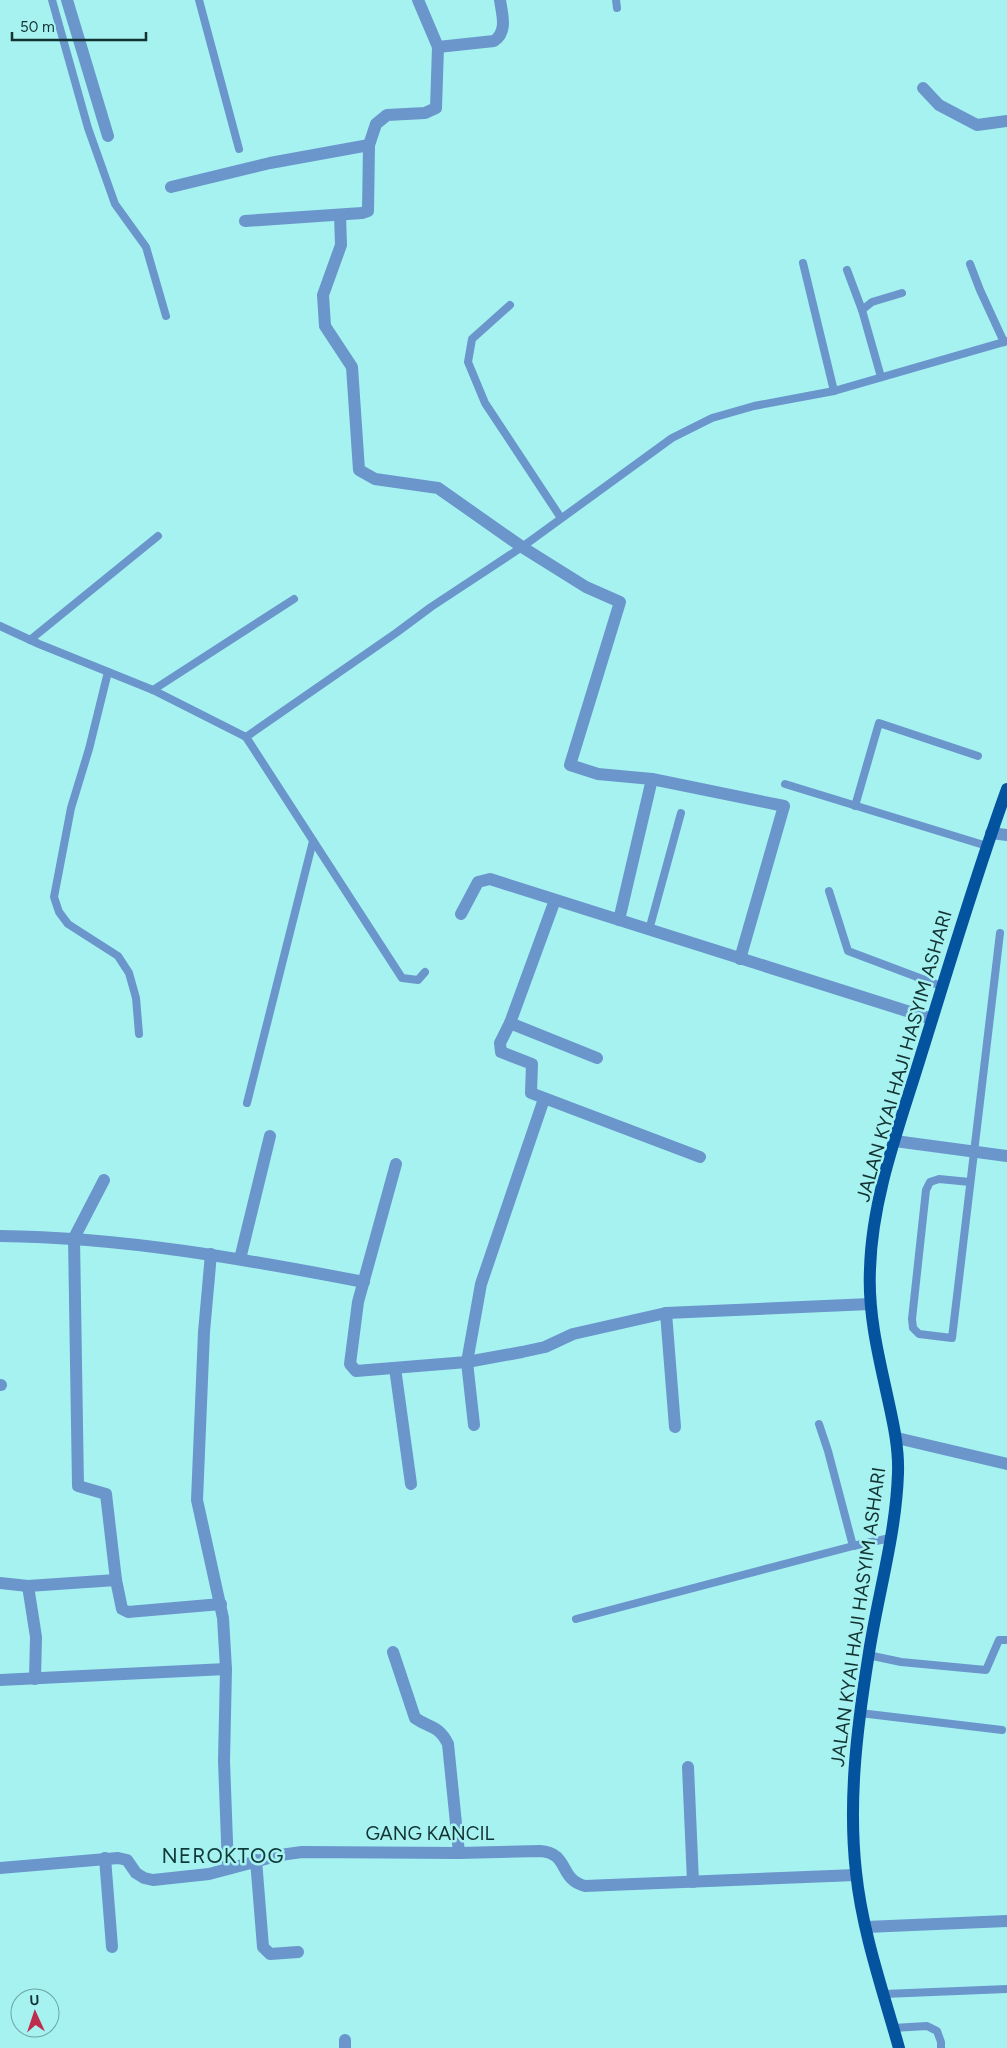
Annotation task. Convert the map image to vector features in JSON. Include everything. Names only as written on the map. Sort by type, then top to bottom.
[{"type":"main road","name":"JALAN KYAI HAJI HASYIM ASHARI","points":[[899,2048],[866,1927],[856,1875],[853,1844],[860,1714],[868,1655],[890,1538],[898,1473],[897,1438],[876,1347],[870,1304],[870,1264],[874,1228],[894,1142],[941,986],[1007,789]]},
{"type":"street","points":[[68,0],[108,136]]},
{"type":"street","points":[[245,221],[340,215],[368,211],[369,145],[376,124],[387,114],[425,113],[436,108],[438,47],[418,0]]},
{"type":"street","points":[[438,47],[494,41],[498,38],[502,32],[503,23],[500,0]]},
{"type":"street","points":[[923,88],[939,105],[977,125],[1007,121]]},
{"type":"street","points":[[171,187],[270,163],[369,145]]},
{"type":"street","points":[[340,215],[341,245],[323,295],[325,326],[352,367],[359,470],[375,479],[438,488],[522,547],[586,588],[620,602],[570,765],[598,774],[652,779],[784,806],[740,959]]},
{"type":"street","points":[[619,920],[652,779]]},
{"type":"street","points":[[989,840],[1007,835]]},
{"type":"street","points":[[461,914],[478,882],[490,879],[932,1019]]},
{"type":"street","points":[[555,900],[510,1023],[500,1043],[501,1052],[532,1064],[531,1093],[700,1157]]},
{"type":"street","points":[[510,1023],[597,1058]]},
{"type":"street","points":[[474,1425],[467,1362],[481,1284],[544,1099]]},
{"type":"street","points":[[240,1258],[270,1136]]},
{"type":"street","points":[[894,1142],[1007,1156]]},
{"type":"street","points":[[396,1164],[358,1302],[350,1364],[356,1371],[467,1362],[522,1352],[545,1347],[573,1334],[666,1313],[870,1304]]},
{"type":"street","points":[[104,1180],[74,1238],[78,1486],[106,1494],[116,1580],[122,1609],[128,1612],[221,1604]]},
{"type":"street","points":[[0,1236],[74,1238],[211,1254],[364,1282]]},
{"type":"street","points":[[211,1254],[204,1332],[197,1500],[221,1604],[226,1669],[224,1761],[228,1868]]},
{"type":"street","points":[[666,1313],[675,1427]]},
{"type":"street","points":[[395,1368],[411,1484]]},
{"type":"street","points":[[897,1438],[1007,1464]]},
{"type":"street","points":[[0,1583],[28,1586],[116,1580]]},
{"type":"street","points":[[28,1586],[36,1637],[35,1679]]},
{"type":"street","points":[[393,1652],[414,1718],[443,1734],[448,1744],[458,1853]]},
{"type":"street","points":[[0,1680],[226,1669]]},
{"type":"street","points":[[688,1767],[693,1882]]},
{"type":"street","name":"GANG KANCIL","points":[[0,1868],[118,1858],[127,1860],[136,1873],[144,1878],[153,1880],[209,1874],[256,1860],[302,1852],[550,1852],[558,1857],[569,1877],[576,1884],[585,1886],[856,1875]]},
{"type":"street","points":[[105,1858],[112,1947]]},
{"type":"street","points":[[256,1860],[263,1947],[270,1954],[298,1952]]},
{"type":"street","points":[[866,1927],[1007,1921]]},
{"type":"lane","points":[[52,0],[88,128],[115,204],[146,247],[166,316]]},
{"type":"lane","points":[[199,0],[239,149]]},
{"type":"lane","points":[[803,263],[834,391]]},
{"type":"lane","points":[[246,737],[431,607],[522,547],[672,438],[712,418],[754,406],[834,391],[1006,342],[970,264]]},
{"type":"lane","points":[[847,270],[862,310],[881,377]]},
{"type":"lane","points":[[862,310],[872,302],[902,293]]},
{"type":"lane","points":[[510,305],[472,339],[468,362],[485,403],[561,518]]},
{"type":"lane","points":[[30,640],[158,536]]},
{"type":"lane","points":[[153,690],[294,599]]},
{"type":"lane","points":[[0,626],[153,690],[246,737],[402,978],[418,980],[425,972]]},
{"type":"lane","points":[[108,672],[89,748],[71,808],[54,897],[58,912],[68,924],[118,956],[129,973],[136,998],[139,1034]]},
{"type":"lane","points":[[855,806],[878,723],[978,756]]},
{"type":"lane","points":[[785,784],[855,806],[989,840]]},
{"type":"lane","points":[[649,930],[681,813]]},
{"type":"lane","points":[[247,1103],[314,841]]},
{"type":"lane","points":[[829,891],[848,951],[941,986]]},
{"type":"lane","points":[[970,1182],[939,1179],[930,1182],[926,1190],[912,1319],[913,1328],[919,1334],[952,1338],[1000,932]]},
{"type":"lane","points":[[819,1424],[853,1546]]},
{"type":"lane","points":[[576,1619],[890,1538]]},
{"type":"lane","points":[[868,1655],[901,1662],[986,1670],[1000,1640],[1007,1640]]},
{"type":"lane","points":[[860,1714],[1002,1730]]},
{"type":"lane","points":[[884,1994],[1007,1989]]},
{"type":"lane","points":[[893,2028],[928,2026],[937,2031],[941,2048]]},
{"type":"district","name":"NEROKTOG","points":[[223,1855]]}]
